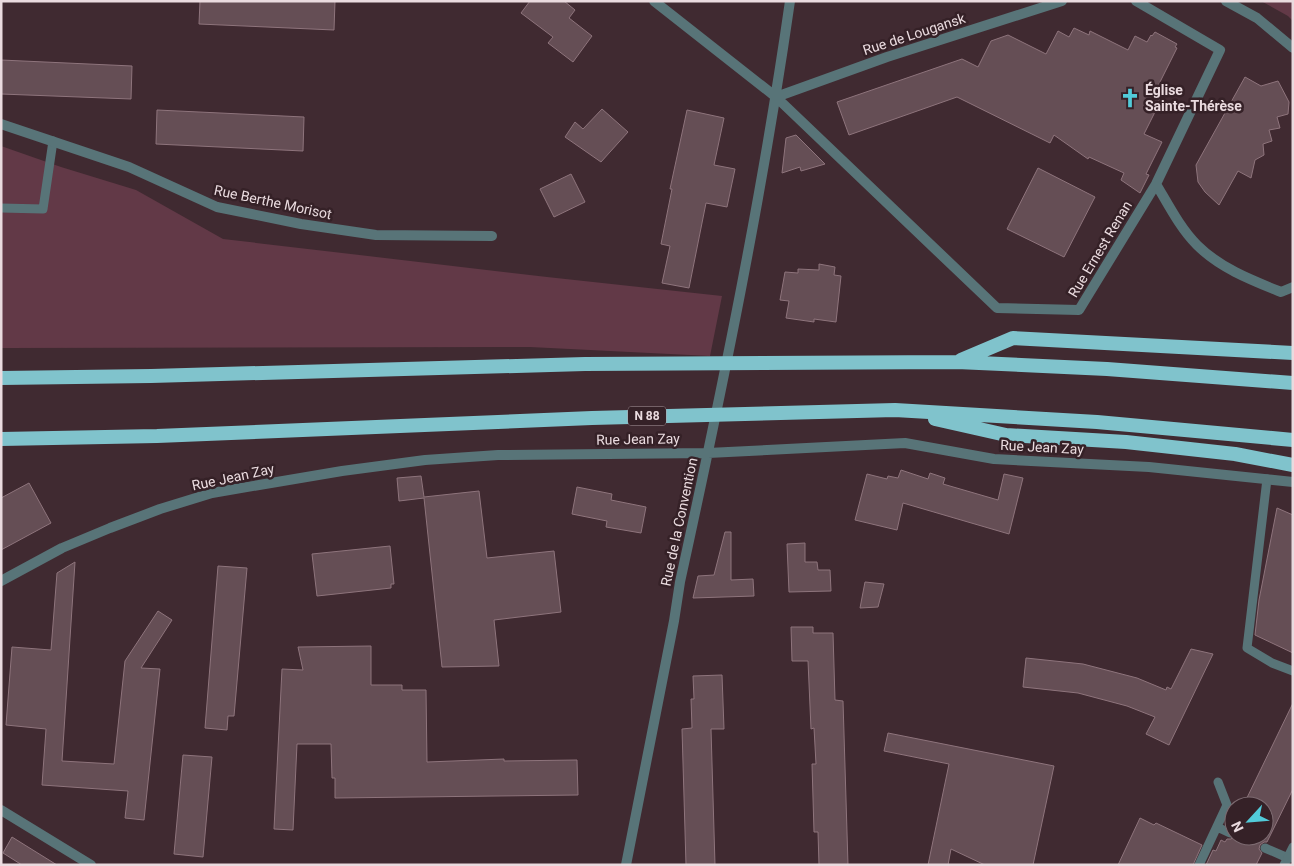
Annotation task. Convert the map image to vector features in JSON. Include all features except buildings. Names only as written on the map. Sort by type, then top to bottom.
[{"type":"highway","points":[[957,362],[1013,338],[1293,353]]},
{"type":"highway","points":[[1,378],[151,376],[585,364],[957,362],[1108,368],[1291,382]]},
{"type":"highway","points":[[895,410],[1006,435],[1126,442],[1235,454],[1293,464]]},
{"type":"highway","name":"N 88","points":[[1,439],[157,436],[592,418],[895,410],[1097,422],[1293,440]]},
{"type":"street","points":[[654,1],[776,97]]},
{"type":"street","name":"Rue de la Convention","points":[[626,865],[680,582],[731,343],[776,97],[790,1]]},
{"type":"street","name":"Rue de Lougansk","points":[[776,97],[887,57],[1062,1]]},
{"type":"street","name":"Rue Ernest Renan","points":[[776,97],[996,308],[1079,310],[1156,184],[1220,50],[1136,1]]},
{"type":"street","points":[[1226,1],[1257,18],[1293,48]]},
{"type":"street","name":"Rue Berthe Morisot","points":[[1,124],[129,167],[217,207],[302,224],[376,235],[492,236]]},
{"type":"street","points":[[1156,184],[1175,216],[1196,244],[1220,264],[1250,280],[1281,292],[1293,287]]},
{"type":"street","name":"Rue Jean Zay","points":[[1,581],[62,548],[102,531],[160,509],[221,491],[342,471],[498,454],[708,452],[905,443],[994,459],[1149,467],[1293,482]]},
{"type":"street","points":[[1,810],[91,865]]},
{"type":"lane","points":[[1,208],[43,209],[53,141]]},
{"type":"lane","points":[[1267,479],[1247,648],[1272,663],[1293,672]]},
{"type":"lane","points":[[1199,865],[1227,806],[1218,782]]},
{"type":"lane","points":[[1217,827],[1224,830]]},
{"type":"lane","points":[[1264,848],[1288,860],[1293,848]]},
{"type":"shaded area","points":[[1261,1],[1293,1],[1293,21],[1288,16]]},
{"type":"shaded area","points":[[1,146],[136,190],[223,239],[722,296],[710,356],[530,347],[1,348]]},
{"type":"place","name":"Église Sainte-Thérèse","points":[[1130,98]]}]
